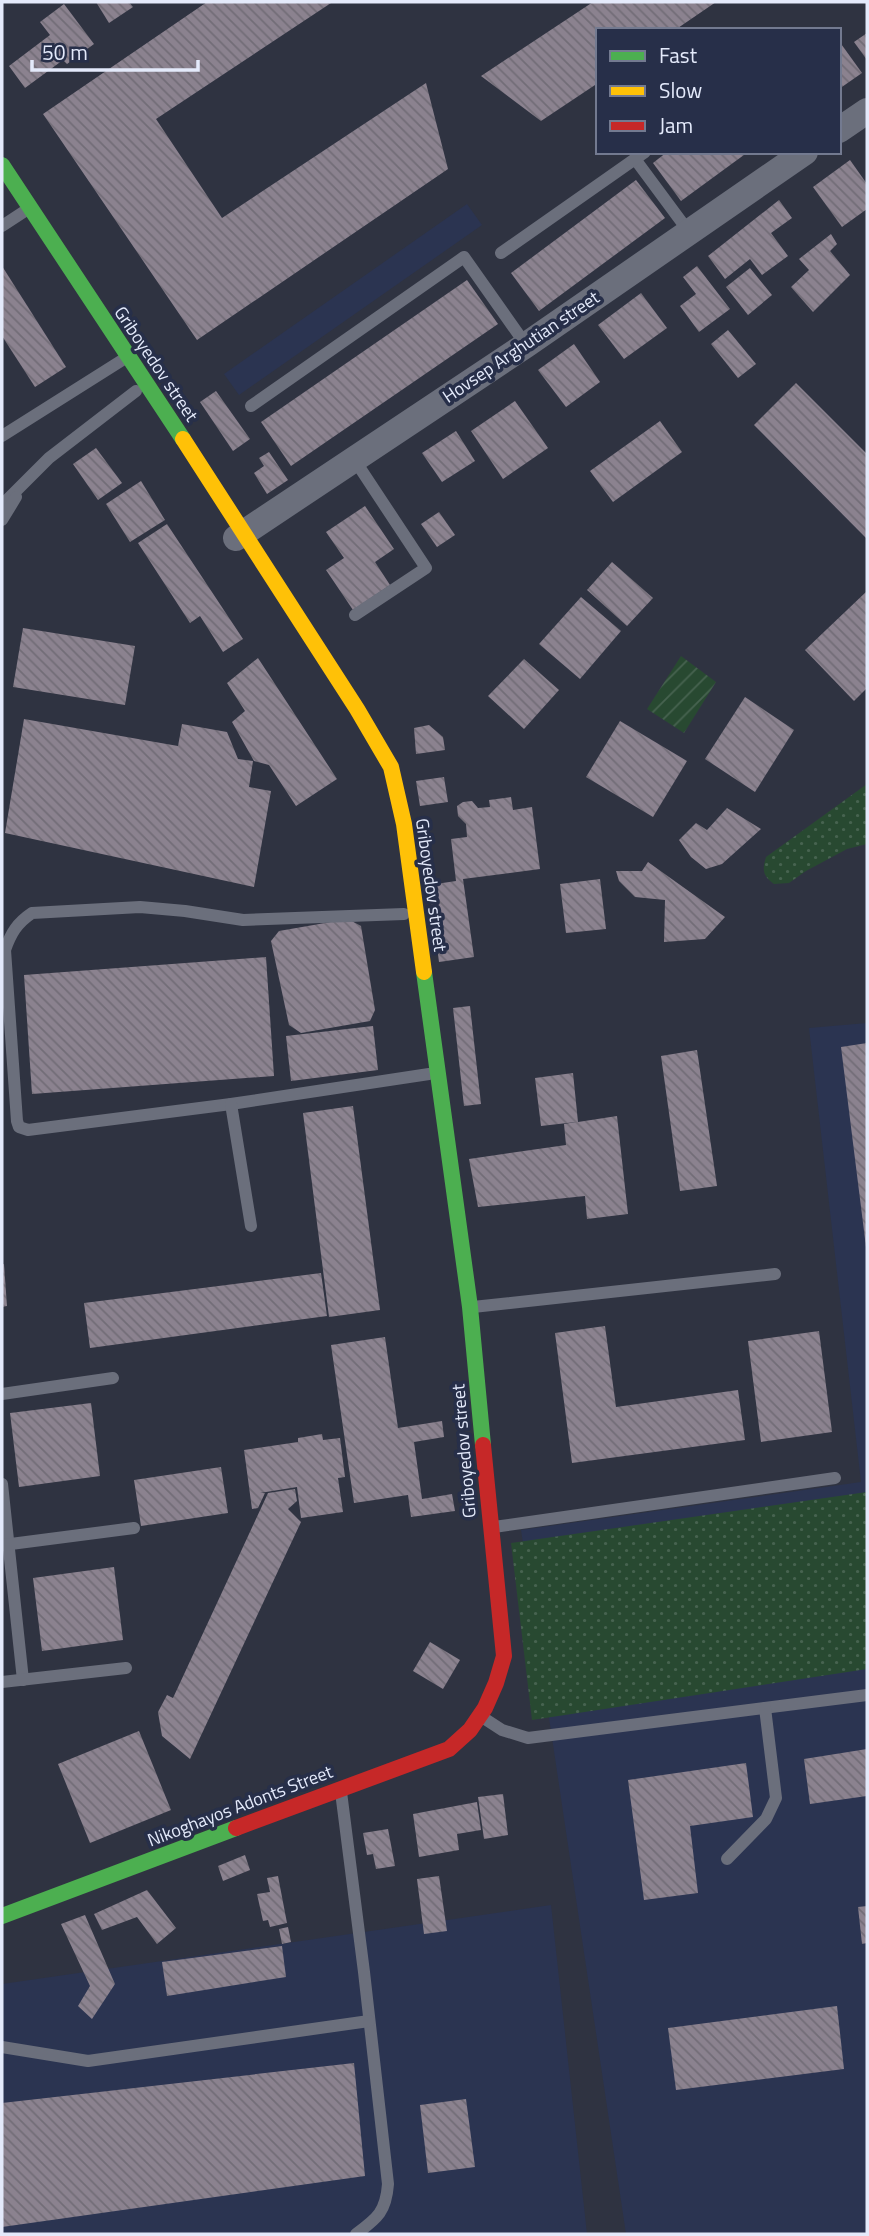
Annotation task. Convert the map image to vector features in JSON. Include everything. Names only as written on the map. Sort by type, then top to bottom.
[{"type":"street","points":[[841,129],[867,112]]},
{"type":"street","name":"Hovsep Arghutian street","points":[[240,535],[526,345],[802,154]]},
{"type":"street","name":"Griboyedov street","points":[[2,165],[25,211],[122,360],[358,709],[391,767],[404,824],[464,1308],[485,1529],[491,1648],[477,1714]]},
{"type":"street","name":"Griboyedov street","points":[[2,186],[25,211]]},
{"type":"street","name":"Griboyedov street","points":[[122,360],[136,391],[240,535],[380,773],[394,827],[404,914],[464,1308]]},
{"type":"street","name":"Nikoghayos Adonts Street","points":[[2,1904],[339,1783],[443,1740],[463,1722],[477,1714]]},
{"type":"street","name":"Nikoghayos Adonts Street","points":[[2,1916],[203,1833]]},
{"type":"lane","points":[[501,253],[640,156],[689,232]]},
{"type":"lane","points":[[2,226],[25,211]]},
{"type":"lane","points":[[251,406],[464,257],[526,345]]},
{"type":"lane","points":[[2,436],[122,360]]},
{"type":"lane","points":[[2,505],[49,458],[136,391]]},
{"type":"lane","points":[[354,459],[426,568],[355,615]]},
{"type":"lane","points":[[2,520],[29,476]]},
{"type":"lane","points":[[404,914],[243,920],[140,907],[32,913],[20,921],[11,932],[5,950],[17,1121],[19,1127],[28,1130],[231,1104],[429,1074]]},
{"type":"lane","points":[[231,1104],[251,1226]]},
{"type":"lane","points":[[464,1308],[775,1274]]},
{"type":"lane","points":[[2,1394],[113,1378]]},
{"type":"lane","points":[[485,1529],[835,1478]]},
{"type":"lane","points":[[2,1484],[5,1545],[23,1679]]},
{"type":"lane","points":[[5,1545],[134,1528]]},
{"type":"lane","points":[[2,1682],[126,1668]]},
{"type":"lane","points":[[477,1714],[502,1730],[528,1738],[867,1695]]},
{"type":"lane","points":[[727,1859],[766,1819],[776,1798],[765,1708]]},
{"type":"lane","points":[[339,1783],[388,2184],[387,2202],[372,2222],[356,2234]]},
{"type":"lane","points":[[2,2047],[88,2060],[369,2021]]},
{"type":"shaded area","points":[[467,204],[482,225],[239,395],[224,374]]},
{"type":"shaded area","points":[[867,1023],[867,2234],[626,2234],[521,1530],[861,1482],[809,1028]]},
{"type":"shaded area","points":[[551,1905],[587,2234],[2,2234],[2,1984]]},
{"type":"green space","points":[[681,656],[716,682],[684,733],[647,709]]},
{"type":"green space","points":[[867,784],[867,844],[847,849],[789,883],[774,884],[764,869],[766,857]]},
{"type":"green space","points":[[867,1492],[867,1669],[532,1720],[511,1543]]},
{"type":"building","points":[[96,2],[129,2],[133,7],[109,23]]},
{"type":"building","points":[[207,2],[331,3],[156,119],[222,218],[426,83],[448,169],[197,340],[43,114]]},
{"type":"building","points":[[593,2],[716,2],[678,28],[596,28],[596,84],[541,121],[481,76]]},
{"type":"building","points":[[64,4],[94,44],[67,64],[63,60],[25,88],[9,66],[50,35],[40,22]]},
{"type":"building","points":[[867,33],[867,60],[854,42]]},
{"type":"building","points":[[841,44],[862,73],[841,88]]},
{"type":"building","points":[[664,154],[745,154],[681,201],[653,163]]},
{"type":"building","points":[[850,160],[867,184],[867,209],[842,227],[813,187]]},
{"type":"building","points":[[636,180],[665,218],[539,311],[511,273]]},
{"type":"building","points":[[779,200],[792,218],[771,233],[788,256],[762,275],[750,259],[725,279],[708,256]]},
{"type":"building","points":[[831,234],[837,244],[830,251],[850,275],[813,312],[791,287],[809,270],[799,259]]},
{"type":"building","points":[[2,266],[66,367],[35,387],[2,336]]},
{"type":"building","points":[[697,266],[730,309],[699,332],[680,306],[696,294],[683,277]]},
{"type":"building","points":[[750,268],[772,295],[748,315],[726,287]]},
{"type":"building","points":[[467,280],[498,324],[291,466],[261,422]]},
{"type":"building","points":[[641,293],[667,328],[624,359],[598,325]]},
{"type":"building","points":[[728,330],[756,364],[738,378],[711,344]]},
{"type":"building","points":[[574,344],[600,382],[566,407],[538,370]]},
{"type":"building","points":[[796,383],[867,454],[867,539],[754,425]]},
{"type":"building","points":[[216,391],[250,439],[233,451],[200,402]]},
{"type":"building","points":[[515,401],[548,448],[503,479],[471,431]]},
{"type":"building","points":[[660,421],[682,452],[613,502],[590,471]]},
{"type":"building","points":[[456,431],[475,461],[442,482],[422,453]]},
{"type":"building","points":[[96,448],[122,483],[98,500],[73,464]]},
{"type":"building","points":[[269,452],[288,480],[267,494],[254,473],[264,466],[259,458]]},
{"type":"building","points":[[141,481],[165,520],[130,542],[106,504]]},
{"type":"building","points":[[365,506],[394,549],[375,562],[390,585],[353,610],[326,570],[344,558],[326,532]]},
{"type":"building","points":[[439,512],[455,535],[437,547],[421,524]]},
{"type":"building","points":[[167,524],[243,639],[223,652],[200,616],[190,623],[138,543]]},
{"type":"building","points":[[612,562],[653,598],[627,626],[587,590]]},
{"type":"building","points":[[867,591],[867,688],[854,701],[805,650]]},
{"type":"building","points":[[581,597],[621,631],[580,679],[539,644]]},
{"type":"building","points":[[23,628],[135,646],[125,705],[13,687]]},
{"type":"building","points":[[258,658],[337,779],[296,806],[269,765],[254,761],[232,722],[245,711],[227,683]]},
{"type":"building","points":[[524,659],[559,690],[524,729],[488,696]]},
{"type":"building","points":[[745,697],[794,730],[755,792],[705,759]]},
{"type":"building","points":[[24,719],[178,746],[182,724],[227,732],[238,759],[253,761],[249,787],[271,791],[254,887],[5,833]]},
{"type":"building","points":[[620,721],[687,761],[653,817],[586,777]]},
{"type":"building","points":[[429,725],[443,737],[445,750],[416,754],[414,728]]},
{"type":"building","points":[[444,777],[448,802],[420,806],[416,781]]},
{"type":"building","points":[[511,797],[513,810],[532,807],[540,869],[463,879],[474,957],[439,962],[429,885],[456,881],[451,839],[467,837],[466,824],[458,816],[457,806],[472,801],[478,808],[490,807],[489,800]]},
{"type":"building","points":[[727,808],[761,829],[722,864],[706,869],[691,857],[679,840],[696,823],[707,830]]},
{"type":"building","points":[[648,862],[725,917],[705,939],[664,942],[665,900],[635,897],[619,881],[616,871],[642,871]]},
{"type":"building","points":[[600,879],[606,929],[566,933],[560,884]]},
{"type":"building","points":[[348,919],[361,926],[375,1010],[370,1021],[301,1033],[289,1025],[271,941],[279,931]]},
{"type":"building","points":[[266,957],[274,1076],[32,1094],[24,975]]},
{"type":"building","points":[[470,1006],[481,1104],[464,1106],[453,1008]]},
{"type":"building","points":[[373,1026],[378,1070],[291,1081],[286,1036]]},
{"type":"building","points":[[867,1043],[867,1247],[866,1247],[841,1047]]},
{"type":"building","points":[[697,1050],[717,1186],[680,1191],[661,1056]]},
{"type":"building","points":[[573,1073],[578,1122],[617,1116],[628,1214],[587,1219],[585,1196],[478,1207],[469,1159],[566,1145],[564,1124],[576,1122],[541,1126],[535,1078]]},
{"type":"building","points":[[353,1106],[380,1310],[329,1317],[303,1113]]},
{"type":"building","points":[[2,1264],[7,1306],[2,1307]]},
{"type":"building","points":[[321,1273],[327,1316],[90,1348],[84,1303]]},
{"type":"building","points":[[605,1326],[616,1407],[738,1390],[745,1440],[572,1463],[555,1333]]},
{"type":"building","points":[[819,1331],[832,1432],[761,1442],[748,1341]]},
{"type":"building","points":[[385,1337],[398,1428],[442,1421],[444,1437],[414,1442],[422,1499],[452,1494],[455,1511],[411,1517],[408,1495],[354,1503],[331,1345]]},
{"type":"building","points":[[91,1403],[100,1476],[19,1487],[10,1413]]},
{"type":"building","points":[[322,1434],[323,1440],[340,1438],[345,1477],[338,1478],[343,1512],[301,1518],[297,1487],[260,1493],[265,1493],[258,1508],[252,1509],[244,1450],[298,1442],[298,1438]]},
{"type":"building","points":[[221,1467],[228,1513],[141,1526],[134,1480]]},
{"type":"building","points":[[295,1489],[297,1501],[288,1509],[301,1522],[190,1759],[162,1736],[158,1712],[167,1695],[173,1698],[268,1493]]},
{"type":"building","points":[[114,1567],[123,1640],[42,1651],[33,1578]]},
{"type":"building","points":[[430,1642],[460,1660],[443,1689],[413,1671]]},
{"type":"building","points":[[139,1731],[171,1810],[90,1843],[58,1764]]},
{"type":"building","points":[[867,1749],[867,1796],[810,1804],[804,1759]]},
{"type":"building","points":[[746,1763],[753,1817],[690,1826],[698,1893],[644,1900],[628,1780]]},
{"type":"building","points":[[503,1794],[508,1835],[484,1839],[478,1797]]},
{"type":"building","points":[[477,1802],[481,1830],[457,1834],[459,1850],[419,1857],[413,1814]]},
{"type":"building","points":[[388,1829],[395,1866],[376,1869],[373,1854],[367,1855],[363,1833]]},
{"type":"building","points":[[245,1855],[250,1870],[223,1881],[218,1866]]},
{"type":"building","points":[[278,1876],[287,1923],[270,1927],[268,1920],[263,1921],[257,1894],[270,1892],[267,1878]]},
{"type":"building","points":[[439,1876],[447,1931],[424,1934],[417,1879]]},
{"type":"building","points":[[147,1890],[176,1928],[157,1944],[137,1917],[102,1930],[94,1914]]},
{"type":"building","points":[[867,1906],[867,1943],[862,1944],[858,1907]]},
{"type":"building","points":[[85,1915],[115,1984],[92,2019],[78,2006],[90,1986],[61,1924]]},
{"type":"building","points":[[288,1927],[291,1942],[282,1944],[279,1929]]},
{"type":"building","points":[[282,1946],[286,1977],[167,1996],[162,1962]]},
{"type":"building","points":[[837,2006],[844,2069],[676,2090],[668,2028]]},
{"type":"building","points":[[354,2063],[365,2176],[2,2227],[2,2103]]},
{"type":"building","points":[[466,2099],[475,2167],[428,2173],[420,2105]]},
{"type":"traffic: fast","points":[[2,165],[183,439]]},
{"type":"traffic: fast","points":[[424,972],[470,1307],[483,1445]]},
{"type":"traffic: fast","points":[[2,1916],[236,1828]]},
{"type":"traffic: slow","points":[[183,439],[357,709],[391,767],[404,824],[424,972]]},
{"type":"traffic: jam","points":[[236,1828],[449,1749],[470,1730],[485,1708],[504,1656],[483,1445]]}]
